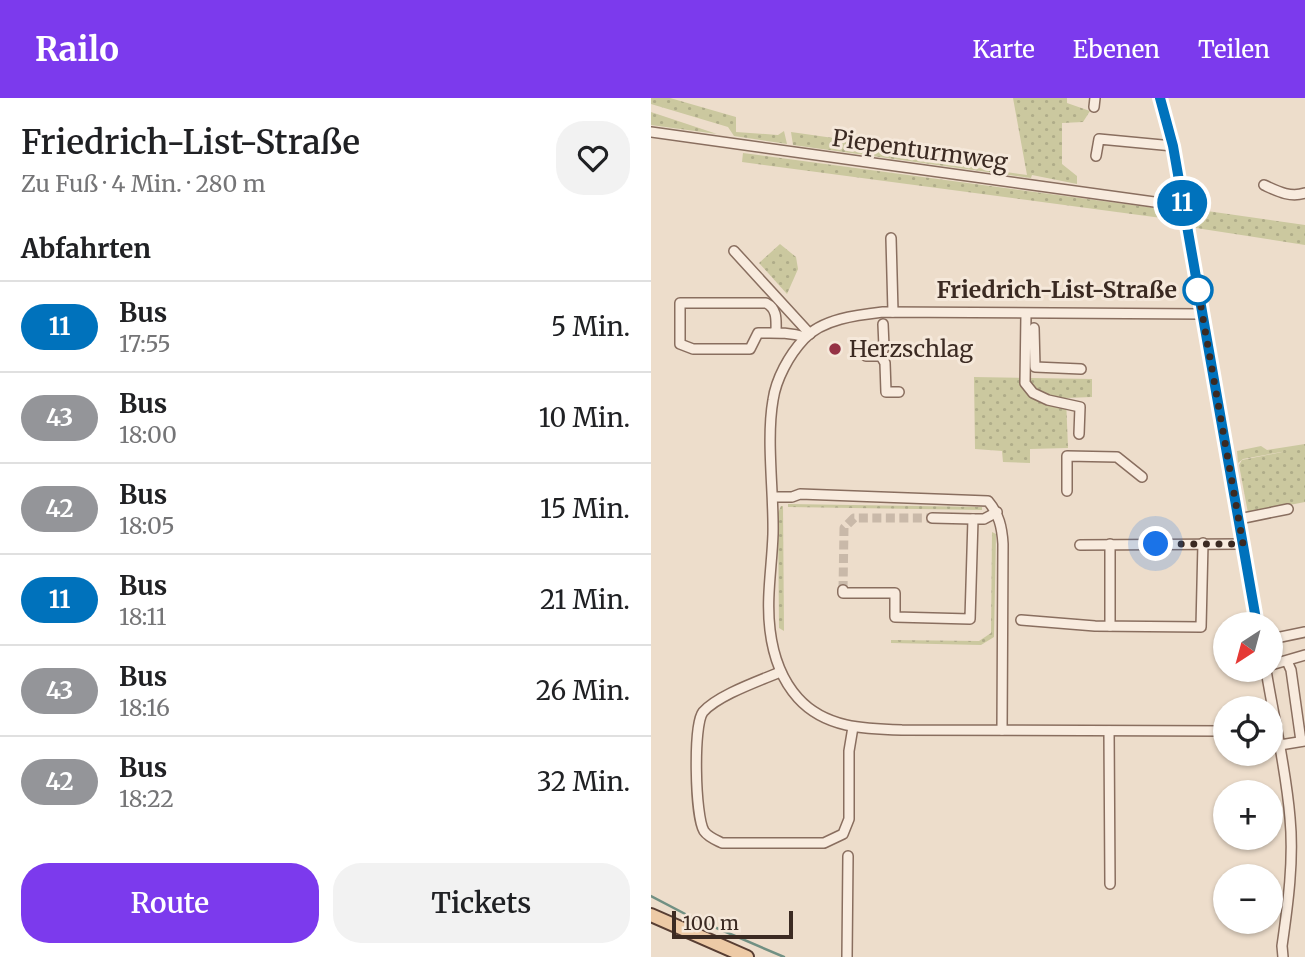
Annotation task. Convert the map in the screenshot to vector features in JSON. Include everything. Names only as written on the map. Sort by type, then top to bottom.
[{"type":"main road","points":[[651,915],[747,957]]},
{"type":"street","points":[[1160,98],[1173,146],[1255,612]]},
{"type":"street","name":"Piepenturmweg","points":[[651,132],[1183,206]]},
{"type":"street","points":[[1096,156],[1099,139],[1173,146]]},
{"type":"street","points":[[1264,185],[1279,192],[1297,195],[1305,193]]},
{"type":"street","points":[[891,238],[893,312]]},
{"type":"street","points":[[734,251],[807,336]]},
{"type":"street","points":[[776,333],[775,312],[772,306],[766,303],[680,303],[680,344],[693,349],[750,349],[758,333],[807,336]]},
{"type":"street","points":[[1202,314],[893,312],[857,315],[807,336],[782,372],[773,400],[773,497],[768,611],[773,646],[781,671],[798,698],[813,711],[834,722],[853,727],[891,730],[1213,731]]},
{"type":"street","points":[[1026,314],[1025,383],[1033,393],[1048,400],[1080,407],[1079,434]]},
{"type":"street","points":[[883,324],[884,347],[881,356],[885,363],[886,392],[899,392]]},
{"type":"street","points":[[1034,328],[1035,367],[1081,369]]},
{"type":"street","points":[[866,356],[881,356]]},
{"type":"street","points":[[1067,491],[1067,456],[1117,457],[1142,477]]},
{"type":"street","points":[[773,497],[800,494],[988,500],[997,512],[1003,544],[1002,730]]},
{"type":"street","points":[[1239,519],[1288,509]]},
{"type":"street","points":[[932,519],[984,519],[997,512]]},
{"type":"street","points":[[843,590],[843,593],[895,593],[895,617],[970,619],[974,519]]},
{"type":"street","points":[[1021,620],[1110,626],[1201,627],[1203,543]]},
{"type":"street","points":[[1110,544],[1110,626]]},
{"type":"street","points":[[1080,545],[1243,544]]},
{"type":"street","points":[[1283,637],[1305,632]]},
{"type":"street","points":[[1283,662],[1305,655]]},
{"type":"street","points":[[1283,744],[1303,741],[1299,731],[1291,670],[1287,661]]},
{"type":"street","points":[[781,671],[719,701],[702,714],[698,725],[698,810],[705,832],[722,843],[824,843],[843,834],[849,820],[849,751],[853,727]]},
{"type":"street","points":[[1109,731],[1110,884]]},
{"type":"street","points":[[1283,765],[1291,820],[1283,957]]},
{"type":"street","points":[[847,957],[848,856]]},
{"type":"street","points":[[1276,957],[1282,946]]},
{"type":"shaded area","points":[[651,98],[670,98],[736,117],[736,132],[778,135],[784,131],[787,144],[734,136],[728,127],[651,104]]},
{"type":"shaded area","points":[[1013,98],[1067,98],[1067,103],[1090,111],[1083,122],[1062,123],[1062,164],[1077,176],[1077,184],[1032,175],[1031,178],[793,145],[791,132],[904,148],[903,157],[1027,175]]},
{"type":"shaded area","points":[[651,112],[717,134],[651,125]]},
{"type":"shaded area","points":[[743,153],[1170,210],[1169,219],[742,162]]},
{"type":"shaded area","points":[[1193,209],[1305,225],[1305,245],[1196,228]]},
{"type":"shaded area","points":[[780,244],[796,257],[798,269],[787,294],[759,263]]},
{"type":"shaded area","points":[[974,377],[1092,379],[1092,397],[1066,398],[1068,448],[1030,449],[1030,463],[1003,462],[1002,451],[975,449]]},
{"type":"shaded area","points":[[1305,444],[1305,502],[1248,513],[1239,465],[1242,460],[1287,451],[1243,459],[1238,463],[1237,451],[1261,446],[1267,450]]},
{"type":"shaded area","points":[[788,504],[982,507],[982,510],[788,507]]},
{"type":"shaded area","points":[[781,506],[784,631],[779,628],[778,513]]},
{"type":"shaded area","points":[[992,532],[996,534],[994,637],[981,645],[891,643],[891,640],[979,641],[991,633]]},
{"type":"waterway","points":[[651,896],[691,917],[784,957]]},
{"type":"tunnel","points":[[843,590],[844,528],[854,518],[932,518]]},
{"type":"bus line","name":"11","points":[[1160,98],[1173,146],[1255,612]]},
{"type":"place","name":"Friedrich-List-Straße","points":[[1198,290]]},
{"type":"place","name":"Herzschlag","points":[[835,349]]},
{"type":"route","points":[[1156,544],[1243,544],[1198,290]]}]
